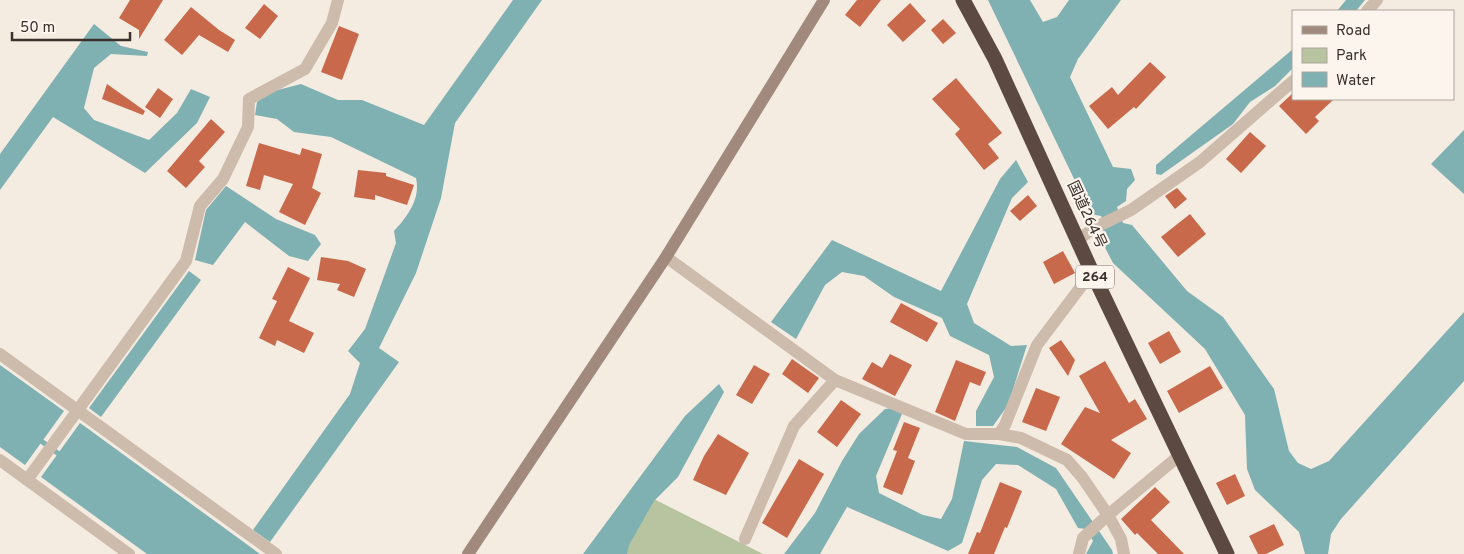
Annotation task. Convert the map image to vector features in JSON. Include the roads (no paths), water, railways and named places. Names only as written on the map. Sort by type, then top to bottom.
[{"type":"highway","name":"国道264号","points":[[963,0],[995,58],[1092,272],[1226,554]]},
{"type":"street","points":[[27,480],[186,261],[200,206],[223,179],[248,127],[248,99],[305,69],[332,23],[338,0]]},
{"type":"street","points":[[468,554],[666,257],[824,0]]},
{"type":"street","points":[[1368,10],[1377,0]]},
{"type":"street","points":[[1078,240],[1094,228],[1131,210],[1200,162],[1292,82]]},
{"type":"street","points":[[666,257],[835,380],[966,434],[999,434],[1021,438],[1067,460],[1082,477],[1108,515],[1121,539],[1124,554]]},
{"type":"street","points":[[999,434],[1038,345],[1092,272]]},
{"type":"street","points":[[0,354],[276,554]]},
{"type":"street","points":[[745,539],[794,426],[835,380]]},
{"type":"street","points":[[1079,554],[1083,538],[1180,455]]},
{"type":"street","points":[[0,460],[129,554]]},
{"type":"water","points":[[513,0],[542,0],[455,123],[441,198],[416,273],[379,348],[399,362],[270,542],[253,530],[350,394],[360,363],[348,351],[365,329],[396,243],[394,231],[412,207],[417,193],[417,186],[416,178],[331,137],[294,132],[277,119],[255,115],[257,102],[270,92],[301,84],[338,100],[362,100],[424,125]]},
{"type":"water","points":[[988,0],[1030,0],[1043,22],[1057,17],[1069,0],[1121,0],[1078,59],[1070,77],[1113,167],[1131,169],[1135,180],[1127,189],[1126,201],[1117,207],[1123,223],[1132,225],[1187,291],[1223,317],[1274,389],[1289,451],[1298,463],[1311,469],[1329,461],[1464,312],[1464,381],[1341,519],[1331,534],[1328,554],[1305,554],[1299,532],[1255,490],[1247,469],[1245,415],[1205,349],[1113,263],[1100,238],[1105,227],[1101,216],[1091,214]]},
{"type":"water","points":[[1346,0],[1365,0],[1357,10],[1338,10]]},
{"type":"water","points":[[94,24],[121,46],[148,52],[147,56],[111,54],[94,68],[84,108],[94,120],[149,140],[177,113],[191,89],[210,97],[197,123],[145,173],[53,117],[0,190],[0,154]]},
{"type":"water","points":[[1292,50],[1292,69],[1275,86],[1250,102],[1233,124],[1161,175],[1156,174],[1156,165]]},
{"type":"water","points":[[1464,130],[1464,194],[1431,164]]},
{"type":"water","points":[[1016,160],[1028,182],[1012,198],[967,304],[974,323],[1011,346],[1027,345],[1008,405],[993,426],[976,426],[976,411],[994,377],[989,355],[950,336],[942,318],[894,297],[864,276],[842,272],[825,285],[796,339],[771,322],[832,240],[941,291],[1000,179]]},
{"type":"water","points":[[226,186],[276,219],[315,235],[321,244],[308,261],[289,256],[245,222],[213,265],[195,260],[206,210]]},
{"type":"water","points":[[189,271],[201,280],[101,417],[89,408]]},
{"type":"water","points":[[0,365],[64,411],[25,465],[0,447]]},
{"type":"water","points":[[719,384],[724,392],[678,477],[654,501],[629,545],[627,554],[583,554],[685,416]]},
{"type":"water","points":[[893,408],[902,414],[876,476],[879,493],[923,515],[941,519],[952,499],[964,441],[1017,447],[1056,468],[1113,554],[1086,554],[1093,541],[1086,529],[1078,528],[1056,489],[1018,465],[996,464],[982,480],[962,543],[948,551],[847,507],[820,554],[784,554],[815,513],[842,461],[859,434],[885,409]]},
{"type":"water","points":[[80,423],[260,554],[147,554],[41,477]]},
{"type":"waterway","points":[[37,438],[63,457]]}]
